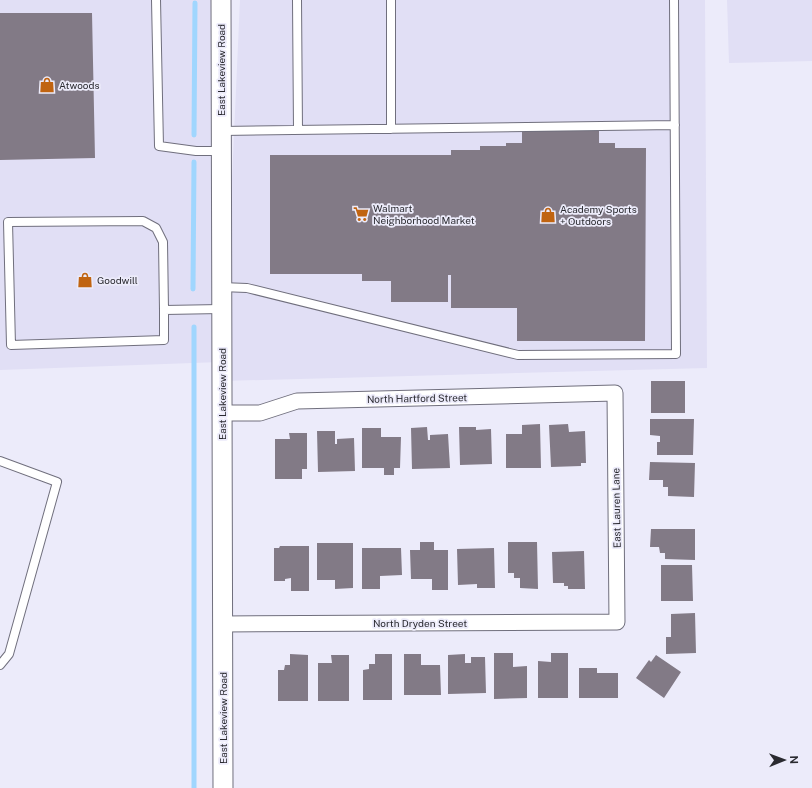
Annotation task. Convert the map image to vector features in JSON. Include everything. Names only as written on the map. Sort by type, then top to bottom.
[{"type":"street","name":"East Lakeview Road","points":[[221,0],[223,788]]},
{"type":"street","name":"North Hartford Street","points":[[222,413],[260,413],[297,401],[615,393]]},
{"type":"street","name":"East Lauren Lane","points":[[615,393],[617,622]]},
{"type":"street","name":"North Dryden Street","points":[[223,624],[617,622]]},
{"type":"lane","points":[[156,0],[159,146],[196,151],[221,151]]},
{"type":"lane","points":[[297,0],[298,130]]},
{"type":"lane","points":[[391,0],[391,129]]},
{"type":"lane","points":[[221,287],[248,288],[518,355],[676,354],[674,0]]},
{"type":"lane","points":[[221,131],[675,125]]},
{"type":"lane","points":[[143,221],[156,228],[163,242],[164,310],[164,340],[11,345],[8,222],[143,221]]},
{"type":"lane","points":[[164,310],[221,309]]},
{"type":"lane","points":[[0,461],[57,482],[9,654],[0,665]]},
{"type":"shaded area","points":[[0,0],[215,0],[220,362],[0,370]]},
{"type":"shaded area","points":[[240,0],[705,0],[707,368],[223,381]]},
{"type":"shaded area","points":[[727,0],[812,0],[812,61],[729,63]]},
{"type":"building","name":"Atwoods","points":[[0,13],[92,13],[95,158],[0,160]]},
{"type":"building","name":"Academy Sports + Outdoors","points":[[522,130],[599,130],[599,143],[615,143],[615,148],[646,148],[645,341],[517,341],[517,308],[451,308],[451,275],[448,275],[448,302],[391,302],[391,281],[362,281],[362,274],[270,274],[270,155],[451,155],[451,150],[480,150],[480,146],[506,146],[506,143],[522,143]]},
{"type":"building","points":[[651,381],[685,381],[685,413],[651,413]]},
{"type":"building","points":[[650,419],[694,419],[693,455],[657,455],[657,442],[660,442],[660,436],[650,435]]},
{"type":"building","points":[[540,424],[541,468],[506,468],[506,434],[522,434],[522,425]]},
{"type":"building","points":[[568,424],[569,432],[585,431],[586,463],[581,463],[581,466],[551,467],[549,425]]},
{"type":"building","points":[[427,427],[428,440],[430,440],[430,435],[448,434],[450,468],[412,469],[411,428]]},
{"type":"building","points":[[459,427],[476,427],[476,430],[491,429],[492,464],[460,465]]},
{"type":"building","points":[[362,428],[381,428],[381,437],[401,437],[400,468],[394,468],[394,475],[384,475],[384,468],[362,468]]},
{"type":"building","points":[[317,431],[335,431],[335,444],[337,444],[337,439],[354,438],[355,471],[318,472]]},
{"type":"building","points":[[289,433],[307,433],[307,469],[302,469],[302,479],[275,479],[275,439],[290,439]]},
{"type":"building","points":[[650,462],[695,463],[694,497],[668,496],[668,487],[663,487],[663,480],[649,480]]},
{"type":"building","points":[[651,529],[695,529],[695,560],[665,559],[665,553],[660,553],[659,547],[650,547]]},
{"type":"building","points":[[420,542],[434,542],[434,550],[448,550],[448,590],[432,590],[432,579],[411,579],[410,550],[420,550]]},
{"type":"building","points":[[508,542],[537,542],[538,589],[520,588],[520,578],[514,578],[514,573],[508,573]]},
{"type":"building","points":[[317,543],[353,543],[353,588],[335,589],[335,580],[317,580]]},
{"type":"building","points":[[280,546],[309,546],[309,591],[291,591],[291,578],[285,579],[285,581],[274,581],[274,548],[279,548]]},
{"type":"building","points":[[362,548],[401,548],[402,575],[380,576],[380,589],[362,589]]},
{"type":"building","points":[[494,548],[495,588],[477,588],[477,584],[458,585],[457,549]]},
{"type":"building","points":[[584,551],[585,589],[568,589],[568,586],[564,586],[564,583],[553,583],[552,552]]},
{"type":"building","points":[[661,565],[692,565],[693,601],[661,601]]},
{"type":"building","points":[[695,613],[696,653],[666,654],[666,637],[671,637],[671,614]]},
{"type":"building","points":[[494,653],[513,653],[513,667],[527,666],[527,698],[494,699]]},
{"type":"building","points":[[551,653],[568,653],[568,698],[538,698],[538,661],[551,662]]},
{"type":"building","points":[[290,654],[308,655],[308,701],[278,701],[278,670],[284,670],[285,665],[290,665]]},
{"type":"building","points":[[375,654],[392,654],[392,700],[363,700],[363,670],[369,669],[369,664],[375,664]]},
{"type":"building","points":[[404,654],[421,654],[421,665],[440,665],[441,695],[404,695]]},
{"type":"building","points":[[465,654],[465,663],[471,663],[471,657],[485,657],[486,693],[448,694],[448,655]]},
{"type":"building","points":[[331,655],[349,655],[349,701],[318,701],[318,663],[332,663]]},
{"type":"building","points":[[656,655],[681,672],[664,698],[636,678],[649,660],[651,662]]},
{"type":"building","points":[[579,668],[597,668],[597,673],[618,673],[618,698],[579,698]]},
{"type":"waterway","points":[[194,135],[195,3]]},
{"type":"waterway","points":[[193,289],[194,162]]},
{"type":"waterway","points":[[194,327],[194,788]]},
{"type":"place","name":"Atwoods","points":[[47,85]]},
{"type":"place","name":"Walmart Neighborhood Market","points":[[361,214]]},
{"type":"place","name":"Academy Sports + Outdoors","points":[[548,215]]},
{"type":"place","name":"Goodwill","points":[[85,280]]}]
